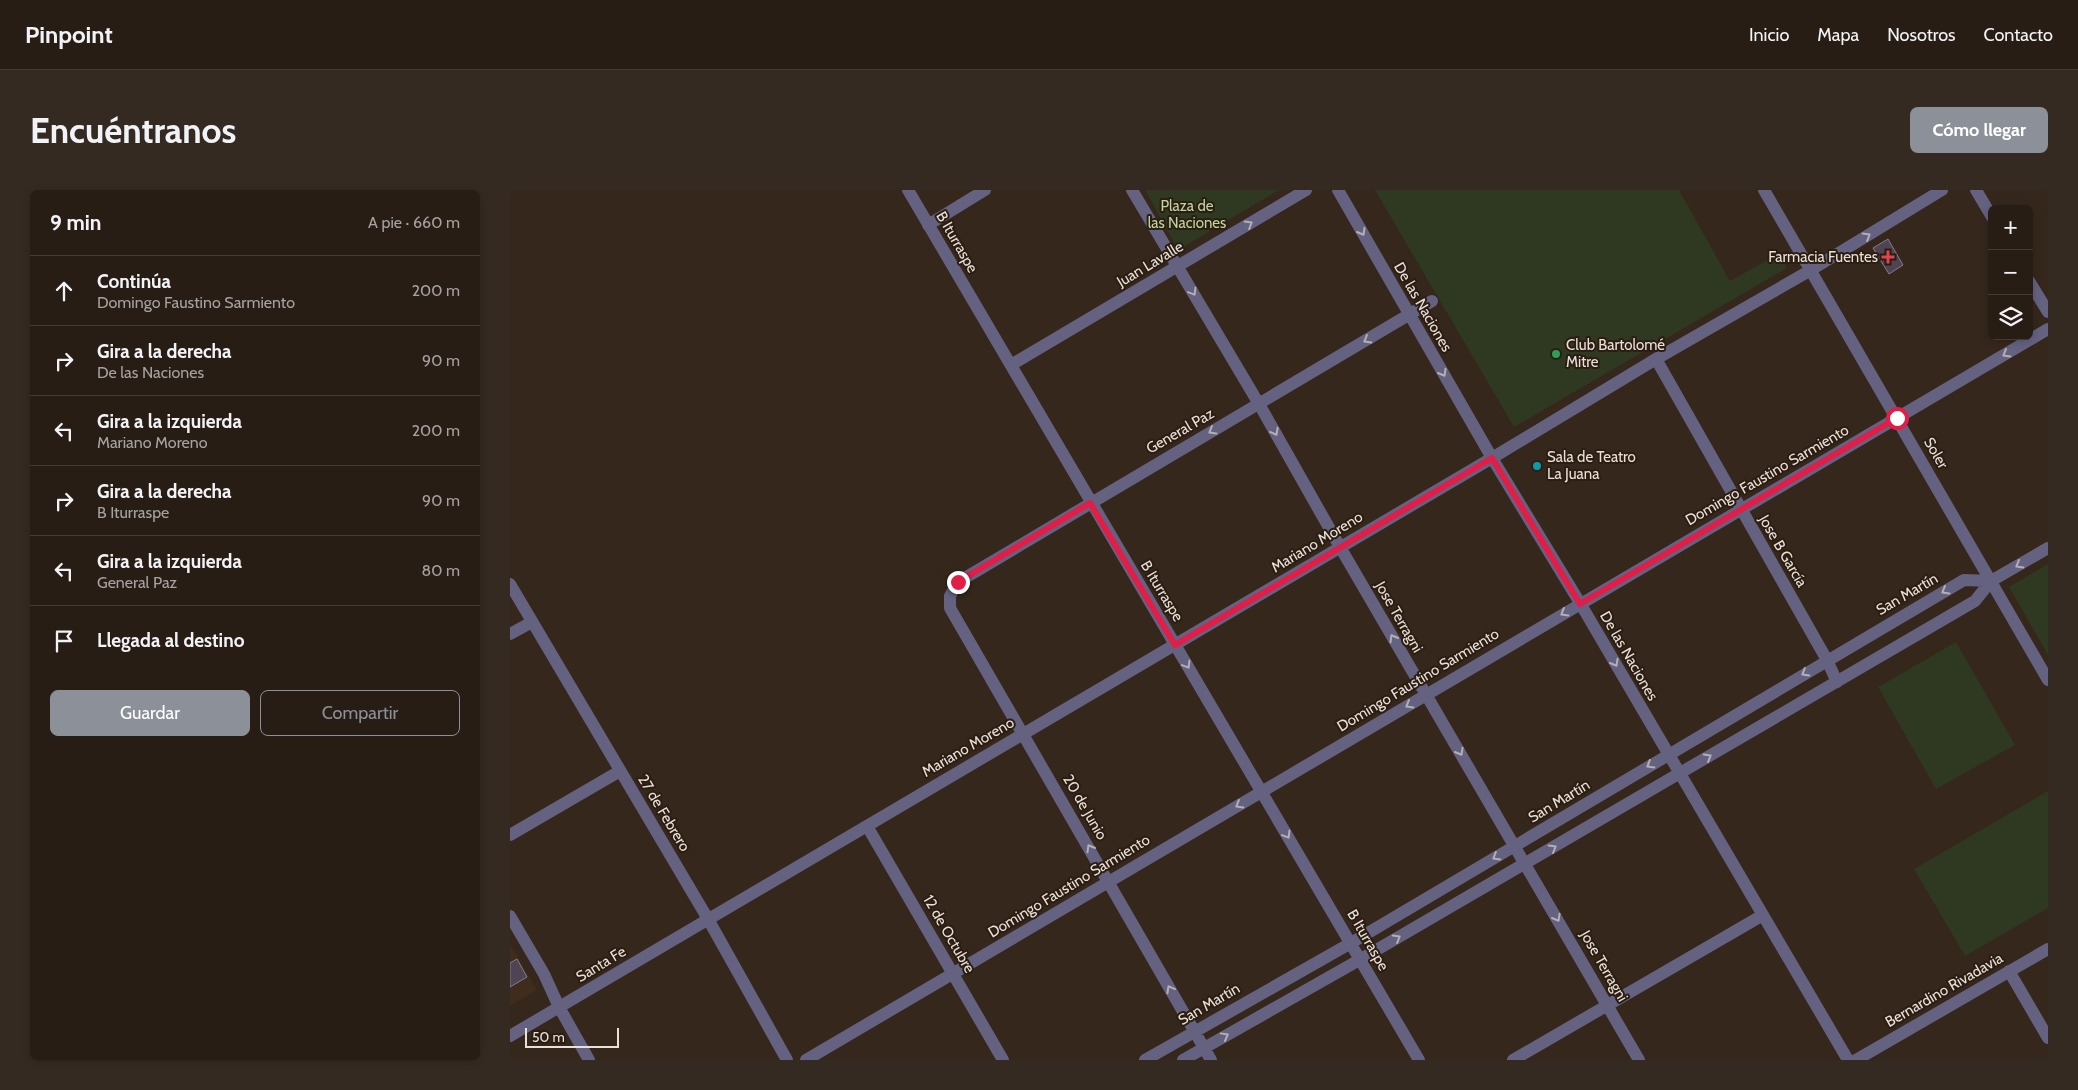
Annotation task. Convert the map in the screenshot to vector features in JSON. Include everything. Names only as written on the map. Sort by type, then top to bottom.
[{"type":"street","name":"B Iturraspe","points":[[908,190],[1090,503],[1262,791],[1419,1060]]},
{"type":"street","points":[[928,225],[984,190]]},
{"type":"street","name":"Jose Terragni","points":[[1132,190],[1259,404],[1340,547],[1639,1060]]},
{"type":"street","name":"Juan Lavalle","points":[[1011,365],[1306,190]]},
{"type":"street","name":"De las Naciones","points":[[1338,190],[1492,458],[1848,1060]]},
{"type":"street","name":"Soler","points":[[1764,190],[2048,680]]},
{"type":"street","name":"Mariano Moreno","points":[[708,919],[1492,458],[1656,359],[1811,270],[1942,190]]},
{"type":"street","points":[[1976,190],[1988,210]]},
{"type":"street","points":[[2033,287],[2048,312]]},
{"type":"street","name":"General Paz","points":[[950,596],[958,582],[1432,301]]},
{"type":"street","name":"Domingo Faustino Sarmiento","points":[[806,1060],[2048,329]]},
{"type":"street","name":"Jose B García","points":[[1656,359],[1837,682]]},
{"type":"street","points":[[1183,1060],[1525,864],[1974,601],[1991,581],[2048,548]]},
{"type":"street","name":"San Martín","points":[[1146,1060],[1351,943],[1964,580],[1991,581]]},
{"type":"street","name":"27 de Febrero","points":[[510,584],[708,919],[787,1060]]},
{"type":"street","name":"20 de Junio","points":[[950,596],[950,608],[1211,1060]]},
{"type":"street","points":[[510,634],[532,622]]},
{"type":"street","points":[[510,835],[620,771]]},
{"type":"street","name":"12 de Octubre","points":[[867,826],[1004,1060]]},
{"type":"street","points":[[1513,1060],[1763,915]]},
{"type":"street","points":[[510,916],[544,974],[559,1008],[588,1060]]},
{"type":"street","name":"Santa Fe","points":[[510,1036],[708,919]]},
{"type":"street","name":"Bernardino Rivadavia","points":[[1856,1060],[2048,949]]},
{"type":"street","points":[[2009,971],[2048,1038]]},
{"type":"shaded area","points":[[510,944],[537,990],[510,1006]]},
{"type":"green space","name":"Plaza de las Naciones","points":[[1145,190],[1279,190],[1183,247],[1176,246]]},
{"type":"green space","name":"Club Bartolomé Mitre","points":[[1375,190],[1679,190],[1730,281],[1778,254],[1787,268],[1514,427]]},
{"type":"green space","points":[[2048,564],[2048,655],[2009,587]]},
{"type":"green space","points":[[1956,642],[2015,745],[1936,789],[1878,687]]},
{"type":"green space","points":[[2048,791],[2048,908],[1965,956],[1914,869]]},
{"type":"building","name":"Farmacia Fuentes","points":[[1888,239],[1903,265],[1889,274],[1873,248]]},
{"type":"building","points":[[517,959],[527,977],[510,987],[510,963]]},
{"type":"place","name":"Farmacia Fuentes","points":[[1888,257]]},
{"type":"place","name":"Club Bartolomé Mitre","points":[[1556,354]]},
{"type":"place","name":"Sala de Teatro La Juana","points":[[1537,466]]},
{"type":"route","points":[[958,582],[1090,503],[1175,645],[1492,458],[1580,604],[1897,418]]}]
